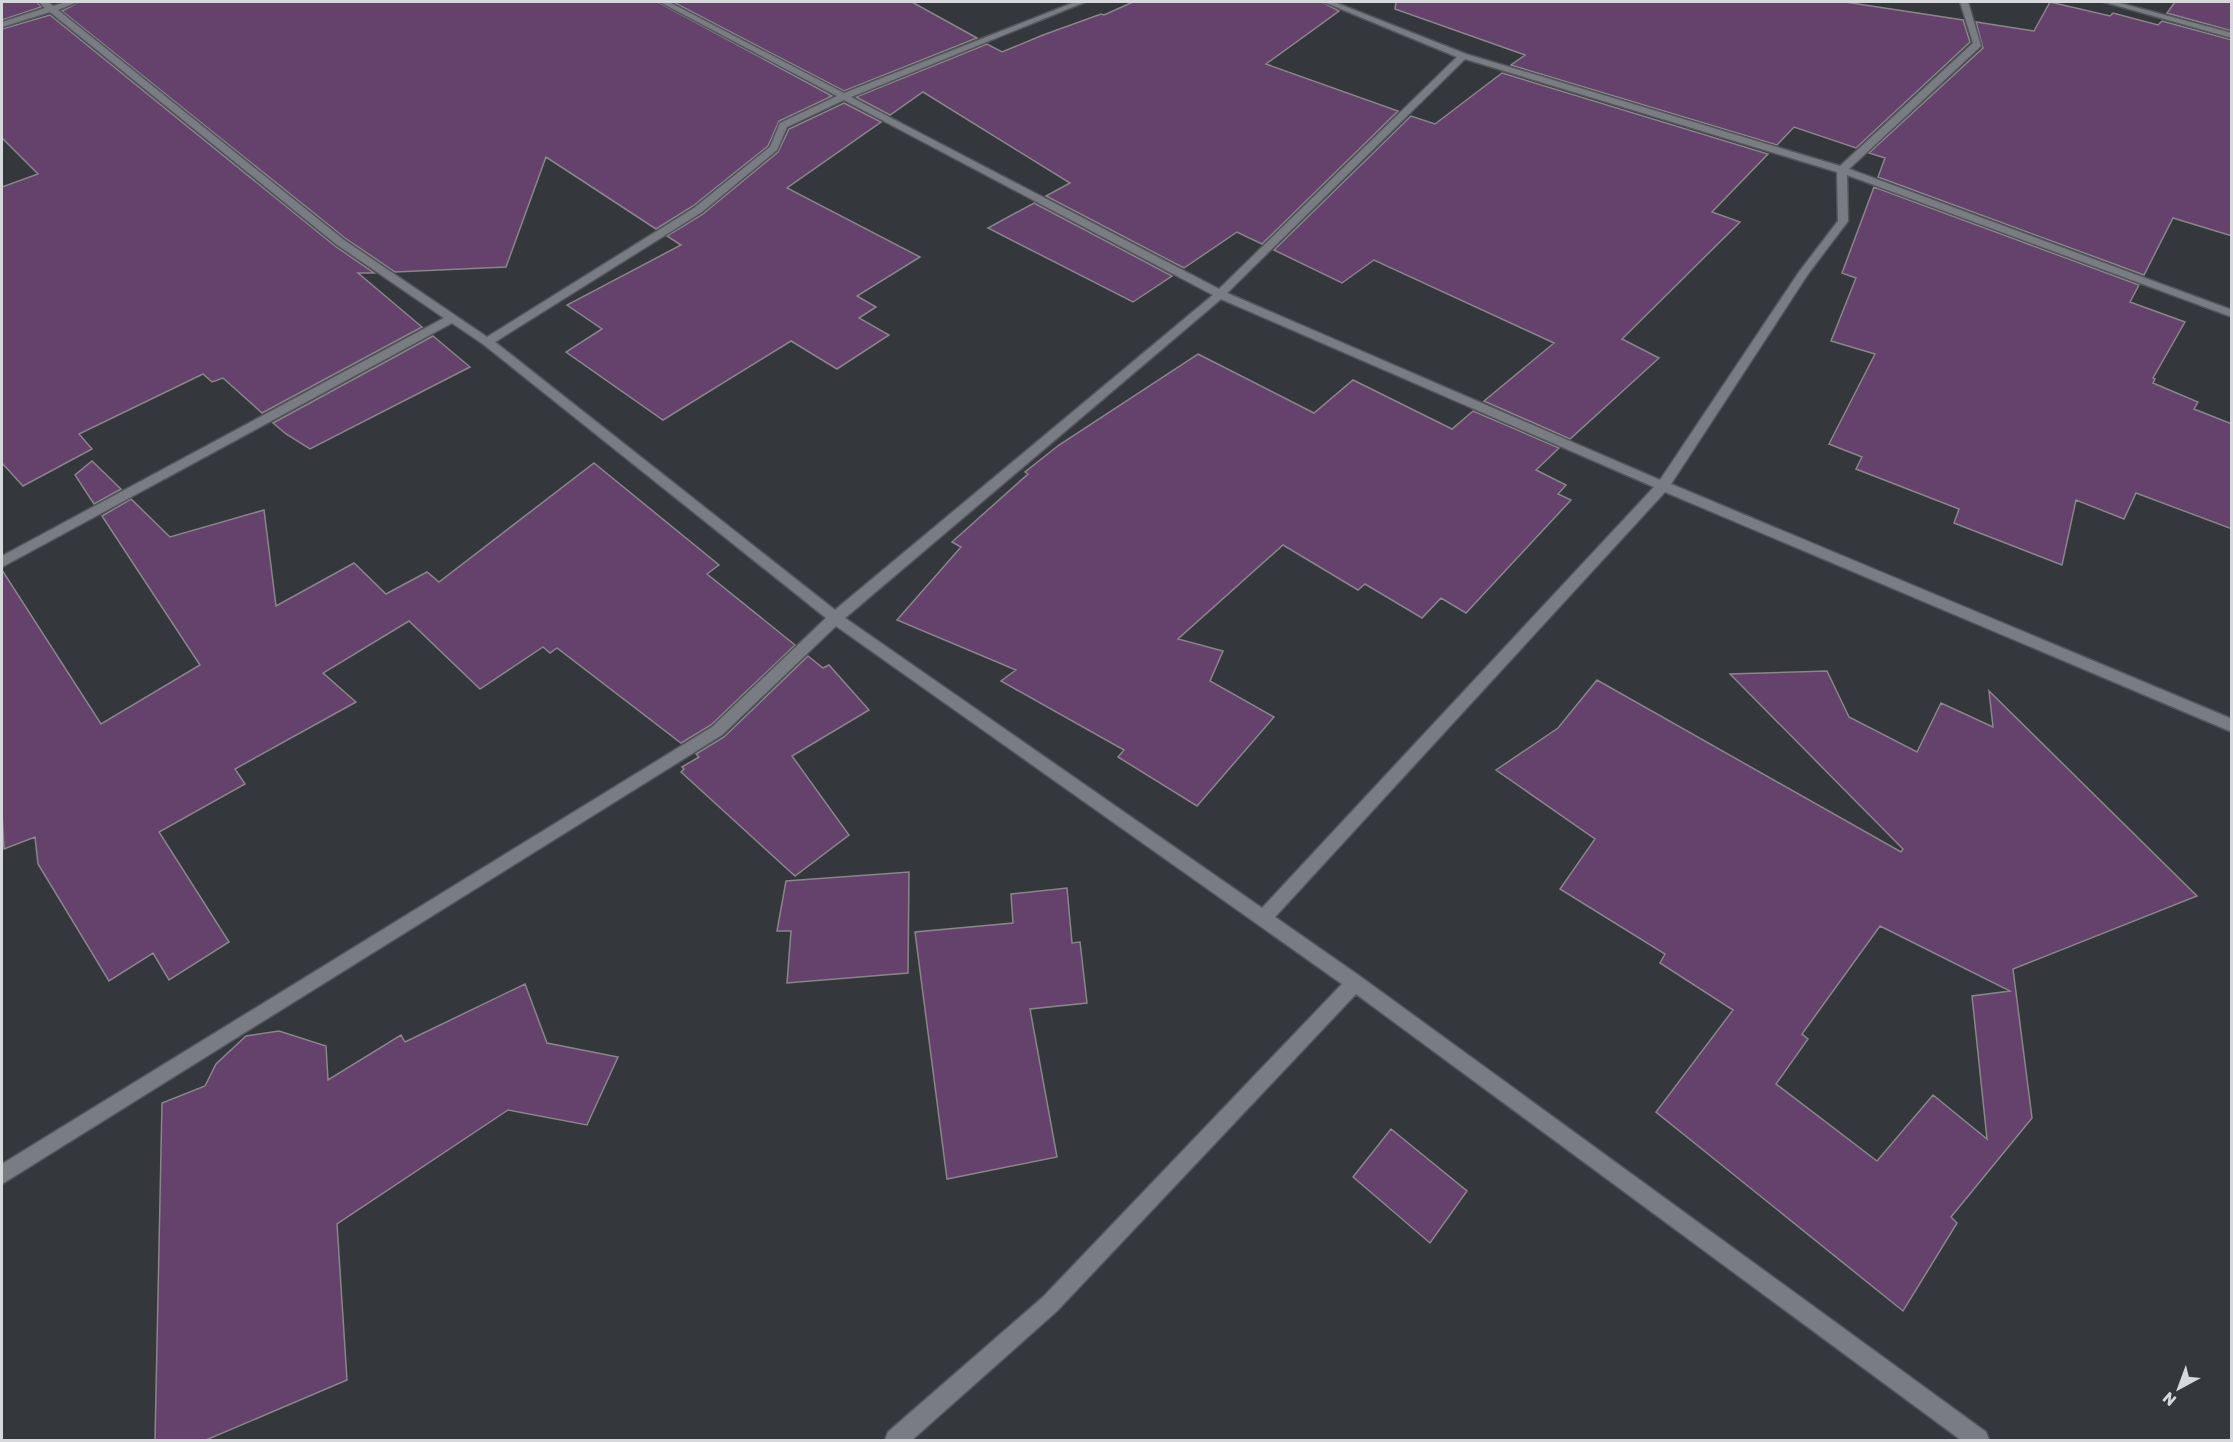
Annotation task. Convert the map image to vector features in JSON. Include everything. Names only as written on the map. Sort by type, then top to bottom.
[{"type":"street","points":[[2,25],[47,5],[73,2]]},
{"type":"street","points":[[664,2],[1220,294],[1663,486],[2232,726]]},
{"type":"street","points":[[487,342],[698,210],[774,147],[783,125],[844,96],[1080,2]]},
{"type":"street","points":[[1328,2],[1463,56],[1842,170],[2232,314]]},
{"type":"street","points":[[1264,918],[1663,486],[1804,272],[1843,221],[1842,170],[1978,44],[1964,2]]},
{"type":"street","points":[[2108,2],[2232,36]]},
{"type":"street","points":[[47,5],[340,242],[487,342],[835,618],[1355,983],[1966,1436]]},
{"type":"street","points":[[2,1175],[717,731],[835,618],[1220,294],[1463,56]]},
{"type":"street","points":[[2,562],[453,318]]},
{"type":"street","points":[[896,1440],[1050,1305],[1355,983]]},
{"type":"building","points":[[2,2],[37,2],[41,7],[2,20]]},
{"type":"building","points":[[79,2],[658,2],[832,96],[779,121],[768,146],[693,206],[656,229],[546,157],[506,267],[395,272],[345,238],[62,11]]},
{"type":"building","points":[[673,2],[912,2],[977,38],[844,91]]},
{"type":"building","points":[[1133,2],[1322,2],[1339,11],[1266,64],[1398,111],[1262,244],[1237,232],[1184,268],[1046,196],[1070,183],[923,92],[890,115],[856,97],[987,44],[1002,52],[1043,35],[1101,14],[1104,15]]},
{"type":"building","points":[[1396,2],[1845,2],[1963,20],[1970,42],[1856,148],[1794,127],[1777,145],[1511,65],[1525,55],[1395,9]]},
{"type":"building","points":[[2050,2],[2110,16],[2113,13],[2158,25],[2162,21],[2232,40],[2232,236],[2173,218],[2144,275],[1878,177],[1885,158],[1869,153],[1983,48],[1976,22],[2034,31]]},
{"type":"building","points":[[2175,2],[2232,2],[2232,31],[2167,13]]},
{"type":"building","points":[[50,15],[335,246],[374,273],[358,273],[422,327],[262,413],[223,378],[212,382],[203,374],[79,434],[92,449],[23,486],[2,463],[2,187],[38,174],[2,138],[2,29]]},
{"type":"building","points":[[1502,73],[1768,154],[1712,212],[1740,222],[1622,339],[1659,358],[1570,439],[1484,401],[1554,343],[1374,260],[1342,283],[1274,250],[1411,116],[1435,124]]},
{"type":"building","points":[[844,103],[881,122],[787,188],[920,257],[857,296],[876,307],[859,318],[889,335],[837,369],[791,341],[663,420],[566,352],[602,329],[567,305],[681,245],[667,236],[703,214],[778,152],[789,129]]},
{"type":"building","points":[[1874,187],[2139,285],[2130,302],[2185,322],[2153,378],[2155,379],[2153,383],[2198,402],[2194,409],[2232,424],[2232,529],[2136,493],[2124,519],[2076,500],[2062,565],[1954,523],[1959,509],[1856,469],[1862,457],[1829,444],[1875,354],[1831,341],[1856,278],[1842,273]]},
{"type":"building","points":[[1034,203],[1172,276],[1133,302],[988,228]]},
{"type":"building","points":[[433,336],[470,367],[310,449],[273,423]]},
{"type":"building","points":[[1198,354],[1314,413],[1353,380],[1452,429],[1473,411],[1559,448],[1536,470],[1566,485],[1558,494],[1571,500],[1466,613],[1441,598],[1422,618],[1365,584],[1358,590],[1283,545],[1178,639],[1223,651],[1210,681],[1274,717],[1197,806],[1118,757],[1124,750],[1001,681],[1016,670],[897,620],[961,547],[952,542],[1028,474],[1025,472],[1059,445]]},
{"type":"building","points":[[92,461],[121,489],[94,504],[75,475]]},
{"type":"building","points":[[594,463],[719,565],[707,574],[795,645],[711,725],[681,743],[557,648],[550,653],[543,647],[480,689],[409,621],[323,673],[356,702],[235,769],[245,784],[159,832],[229,942],[169,980],[153,953],[109,981],[38,864],[35,837],[4,849],[2,570],[101,724],[200,665],[102,516],[131,499],[170,537],[264,510],[276,606],[354,563],[386,594],[427,572],[439,582]]},
{"type":"building","points":[[808,656],[823,668],[829,665],[869,710],[792,756],[849,835],[795,876],[681,772],[684,769],[682,767],[699,757],[696,754],[724,737]]},
{"type":"building","points":[[1827,671],[1849,717],[1917,752],[1941,703],[1993,727],[1989,691],[2197,896],[2013,969],[2032,1118],[1951,1217],[1957,1223],[1903,1311],[1656,1112],[1733,1010],[1660,963],[1665,954],[1560,889],[1595,839],[1496,770],[1558,728],[1597,680],[1901,852],[1903,849],[1730,674]],"holes":[[[1880,926],[2010,991],[1972,996],[1987,1139],[1933,1095],[1877,1161],[1776,1084],[1808,1039],[1802,1034]]]},
{"type":"building","points":[[909,872],[908,973],[787,983],[791,931],[777,931],[786,881]]},
{"type":"building","points":[[1067,888],[1072,943],[1080,942],[1087,1003],[1030,1009],[1057,1157],[947,1179],[915,932],[1013,923],[1011,894]]},
{"type":"building","points":[[525,984],[547,1043],[618,1057],[587,1125],[508,1110],[337,1224],[347,1380],[206,1440],[155,1440],[162,1103],[205,1086],[216,1064],[246,1036],[279,1031],[326,1046],[328,1080],[401,1035],[405,1042]]},
{"type":"building","points":[[1391,1129],[1467,1191],[1430,1243],[1353,1177]]}]
